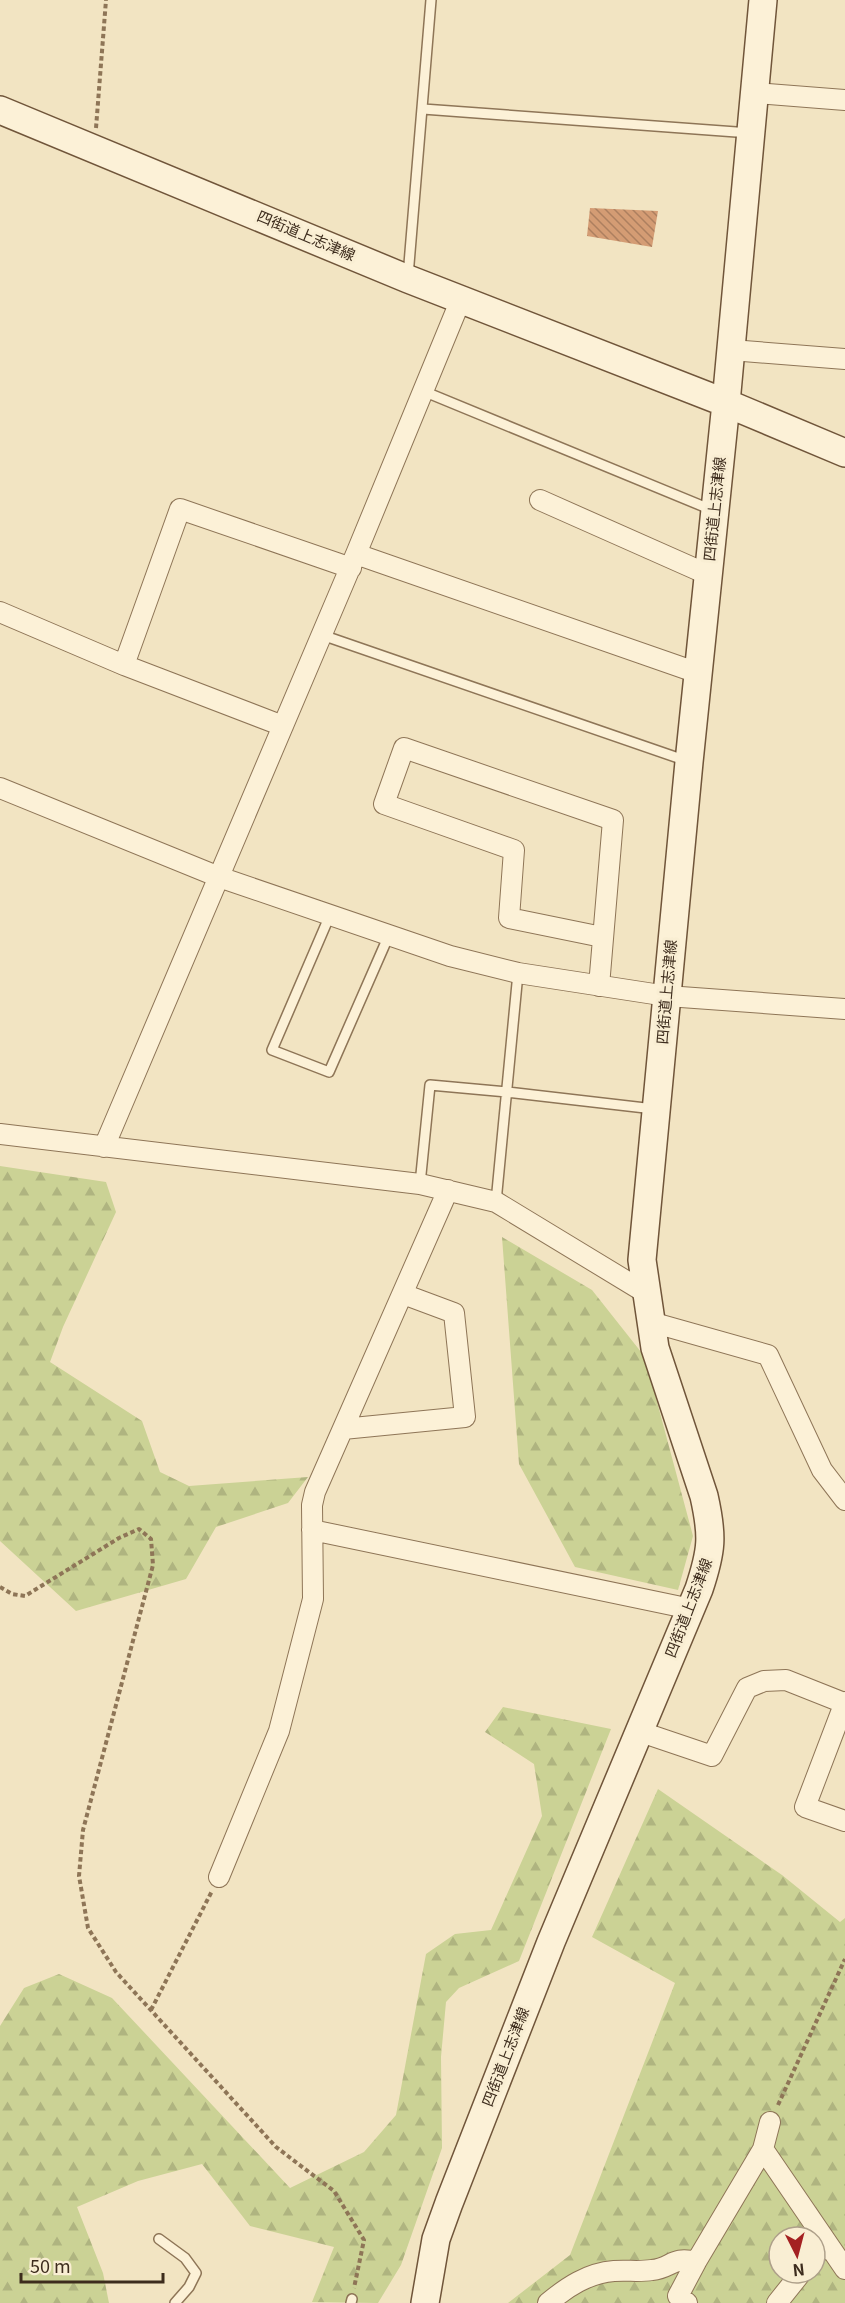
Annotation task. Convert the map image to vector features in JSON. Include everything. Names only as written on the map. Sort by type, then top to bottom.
[{"type":"main road","points":[[763,0],[726,403],[845,453]]},
{"type":"main road","name":"四街道上志津線","points":[[2,116],[94,148],[408,279],[726,403],[689,762],[642,1260],[655,1348],[704,1496],[710,1521],[711,1551],[691,1609],[551,1942],[449,2203],[436,2239],[425,2303]]},
{"type":"street","points":[[754,93],[845,100]]},
{"type":"street","points":[[104,1147],[322,635],[461,299]]},
{"type":"street","points":[[731,350],[845,359]]},
{"type":"street","points":[[540,500],[709,575]]},
{"type":"street","points":[[124,665],[180,509],[353,561],[698,673]]},
{"type":"street","points":[[0,612],[124,665],[283,726]]},
{"type":"street","points":[[599,986],[613,820],[404,748],[384,804],[514,850],[509,918],[602,937]]},
{"type":"street","points":[[0,788],[219,876],[450,956],[518,973],[667,996],[845,1009]]},
{"type":"street","points":[[0,1134],[420,1184],[448,1190],[496,1202],[646,1293]]},
{"type":"street","points":[[219,1877],[279,1731],[313,1599],[312,1505],[315,1492],[448,1190]]},
{"type":"street","points":[[343,1429],[465,1417],[454,1313],[403,1294]]},
{"type":"street","points":[[651,1322],[768,1355],[822,1470],[845,1500]]},
{"type":"street","points":[[312,1530],[691,1609]]},
{"type":"street","points":[[641,1732],[712,1756],[747,1688],[764,1681],[786,1680],[845,1702],[805,1807],[845,1821]]},
{"type":"street","points":[[687,2303],[678,2296],[762,2149],[770,2122]]},
{"type":"street","points":[[762,2149],[807,2225]]},
{"type":"street","points":[[827,2254],[845,2269]]},
{"type":"street","points":[[548,2303],[562,2291],[585,2278],[612,2271],[654,2270],[682,2259],[696,2262]]},
{"type":"street","points":[[777,2303],[791,2285]]},
{"type":"lane","points":[[408,279],[431,0]]},
{"type":"lane","points":[[423,109],[751,133]]},
{"type":"lane","points":[[423,391],[715,510]]},
{"type":"lane","points":[[322,635],[689,762]]},
{"type":"lane","points":[[330,915],[272,1050],[329,1072],[389,935]]},
{"type":"lane","points":[[496,1202],[518,973]]},
{"type":"lane","points":[[420,1184],[430,1085],[656,1109]]},
{"type":"lane","points":[[159,2239],[185,2258],[196,2273],[189,2287],[175,2303]]},
{"type":"path","points":[[94,148],[106,0]]},
{"type":"path","points":[[0,1587],[12,1594],[26,1596],[139,1528],[152,1539],[153,1565],[83,1830],[79,1876],[88,1928],[116,1972],[276,2148],[334,2191],[364,2240],[351,2301]]},
{"type":"path","points":[[151,2010],[219,1877]]},
{"type":"path","points":[[770,2122],[845,1959]]},
{"type":"green space","points":[[0,1166],[106,1182],[116,1212],[63,1327],[50,1362],[142,1421],[160,1472],[189,1486],[308,1477],[288,1503],[216,1527],[186,1579],[76,1611],[0,1541]]},
{"type":"green space","points":[[502,1237],[592,1290],[645,1357],[693,1536],[678,1590],[575,1567],[519,1464]]},
{"type":"green space","points":[[503,1707],[611,1729],[519,1961],[459,1988],[446,2002],[441,2057],[442,2148],[401,2265],[378,2303],[312,2302],[334,2247],[250,2226],[202,2164],[138,2181],[77,2207],[103,2273],[109,2303],[0,2303],[0,2026],[24,1988],[59,1974],[112,1998],[290,2188],[364,2152],[396,2115],[426,1954],[455,1934],[491,1930],[542,1816],[534,1764],[485,1732]]},
{"type":"green space","points":[[658,1789],[782,1875],[840,1922],[845,1918],[845,2303],[508,2303],[570,2255],[675,1983],[592,1937]]},
{"type":"building","points":[[590,208],[658,211],[652,247],[587,236]]}]
